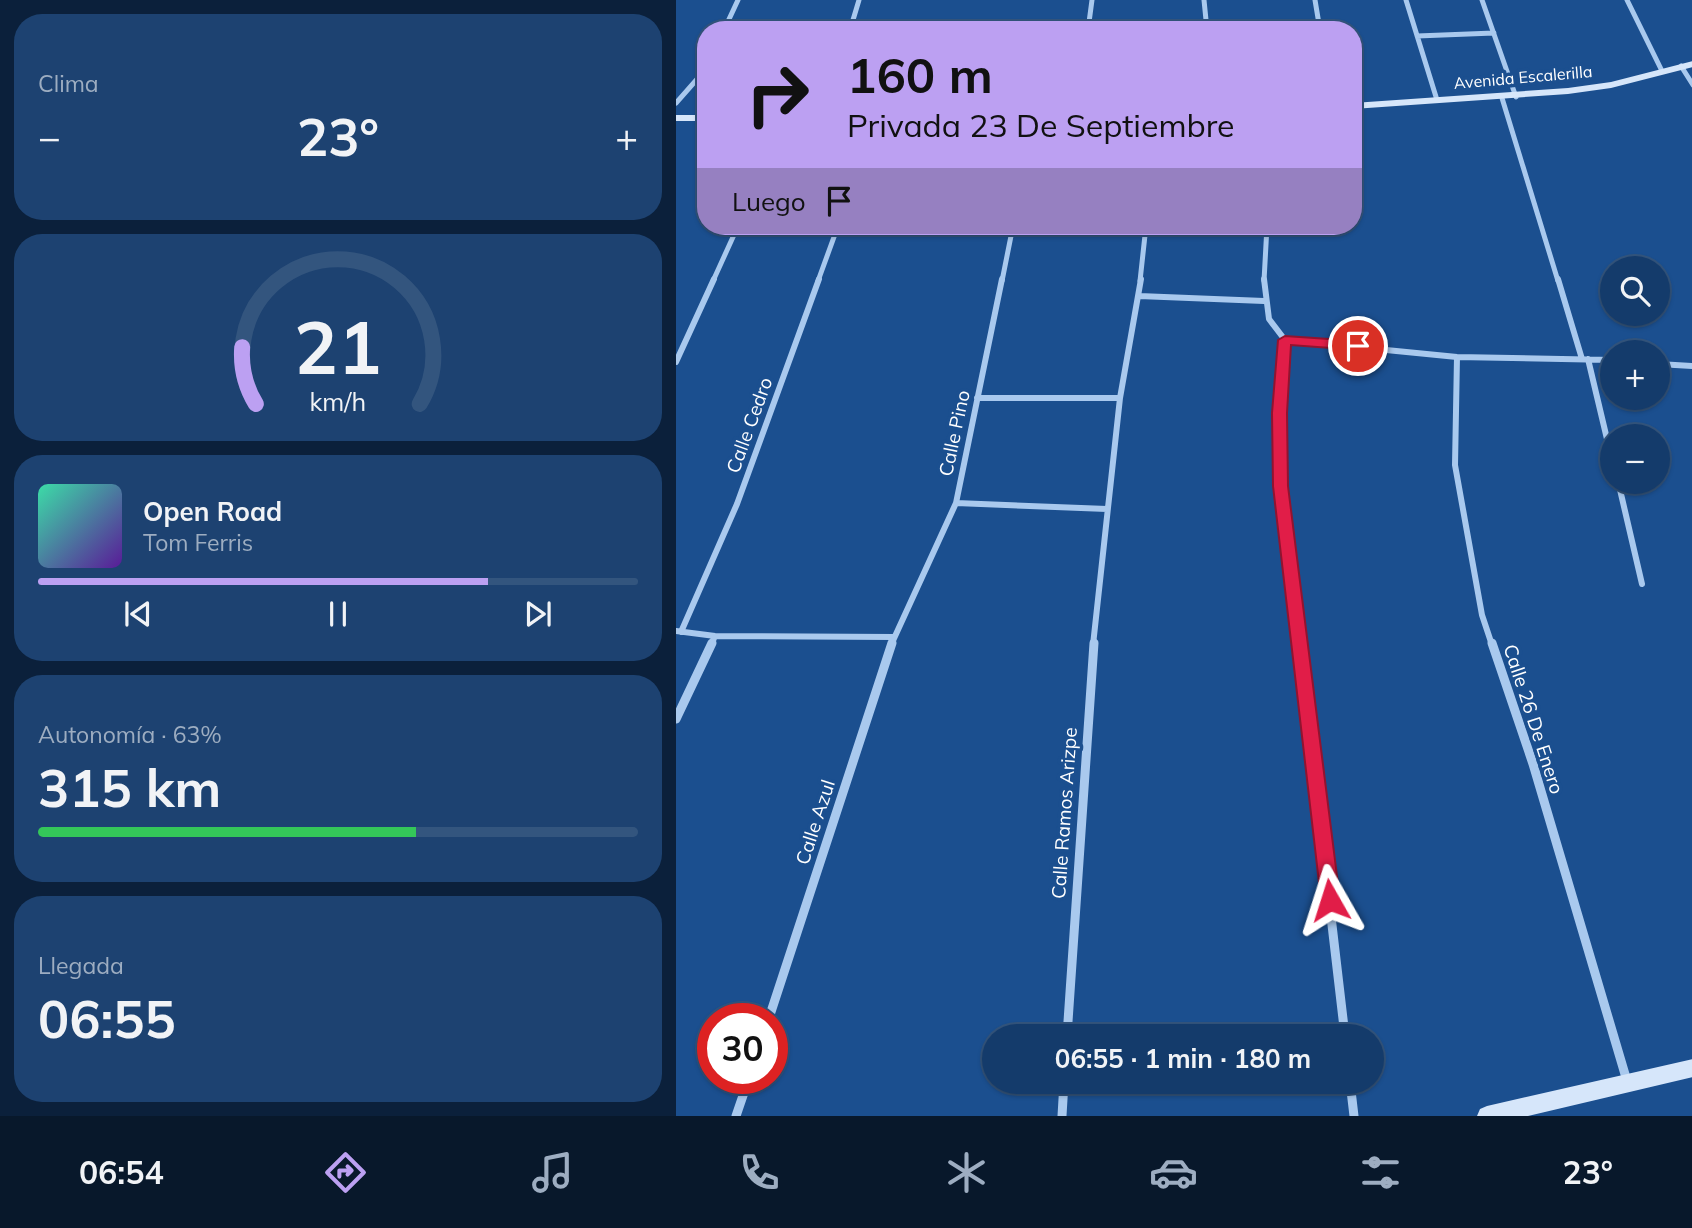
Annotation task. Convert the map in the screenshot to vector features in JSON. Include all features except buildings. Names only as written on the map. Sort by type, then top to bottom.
[{"type":"main road","name":"Avenida Escalerilla","points":[[1362,105],[1515,97],[1603,86],[1661,69],[1693,64]]},
{"type":"main road","points":[[676,118],[697,118]]},
{"type":"main road","points":[[1487,1116],[1693,1068]]},
{"type":"street","points":[[728,21],[738,0]]},
{"type":"street","points":[[853,21],[859,0]]},
{"type":"street","points":[[1089,21],[1092,0]]},
{"type":"street","points":[[1204,0],[1206,21]]},
{"type":"street","points":[[1315,0],[1318,21]]},
{"type":"street","points":[[1406,0],[1437,100]]},
{"type":"street","points":[[1482,0],[1515,97]]},
{"type":"street","points":[[1627,0],[1661,69]]},
{"type":"street","points":[[1417,36],[1494,33]]},
{"type":"street","points":[[1681,66],[1693,85]]},
{"type":"street","points":[[676,103],[697,78]]},
{"type":"street","points":[[1502,98],[1585,359],[1602,424]]},
{"type":"street","points":[[676,362],[734,235]]},
{"type":"street","name":"Calle Cedro","points":[[679,631],[737,504],[835,235]]},
{"type":"street","name":"Calle Pino","points":[[894,637],[955,503],[1011,235]]},
{"type":"street","name":"Calle Ramos Arizpe","points":[[1068,1024],[1097,592],[1120,398],[1139,296],[1145,235]]},
{"type":"street","points":[[1268,235],[1264,301],[1278,336],[1285,340],[1458,357],[1600,360]]},
{"type":"street","points":[[1139,296],[1264,301]]},
{"type":"street","points":[[1285,340],[1280,413],[1281,486],[1344,1024]]},
{"type":"street","name":"Calle 26 De Enero","points":[[1458,357],[1455,465],[1482,615],[1533,764],[1628,1083]]},
{"type":"street","points":[[1670,365],[1693,366]]},
{"type":"street","points":[[978,398],[1120,398]]},
{"type":"street","points":[[1621,494],[1642,584]]},
{"type":"street","points":[[955,503],[1107,509]]},
{"type":"street","points":[[679,631],[715,636],[894,637]]},
{"type":"street","points":[[676,719],[715,636]]},
{"type":"street","name":"Calle Azul","points":[[774,1003],[894,637]]},
{"type":"street","points":[[736,1116],[744,1094]]},
{"type":"street","points":[[1062,1116],[1063,1094]]},
{"type":"street","points":[[1351,1094],[1354,1116]]},
{"type":"route","points":[[1330,900],[1281,486],[1280,413],[1285,340],[1358,346]]}]
